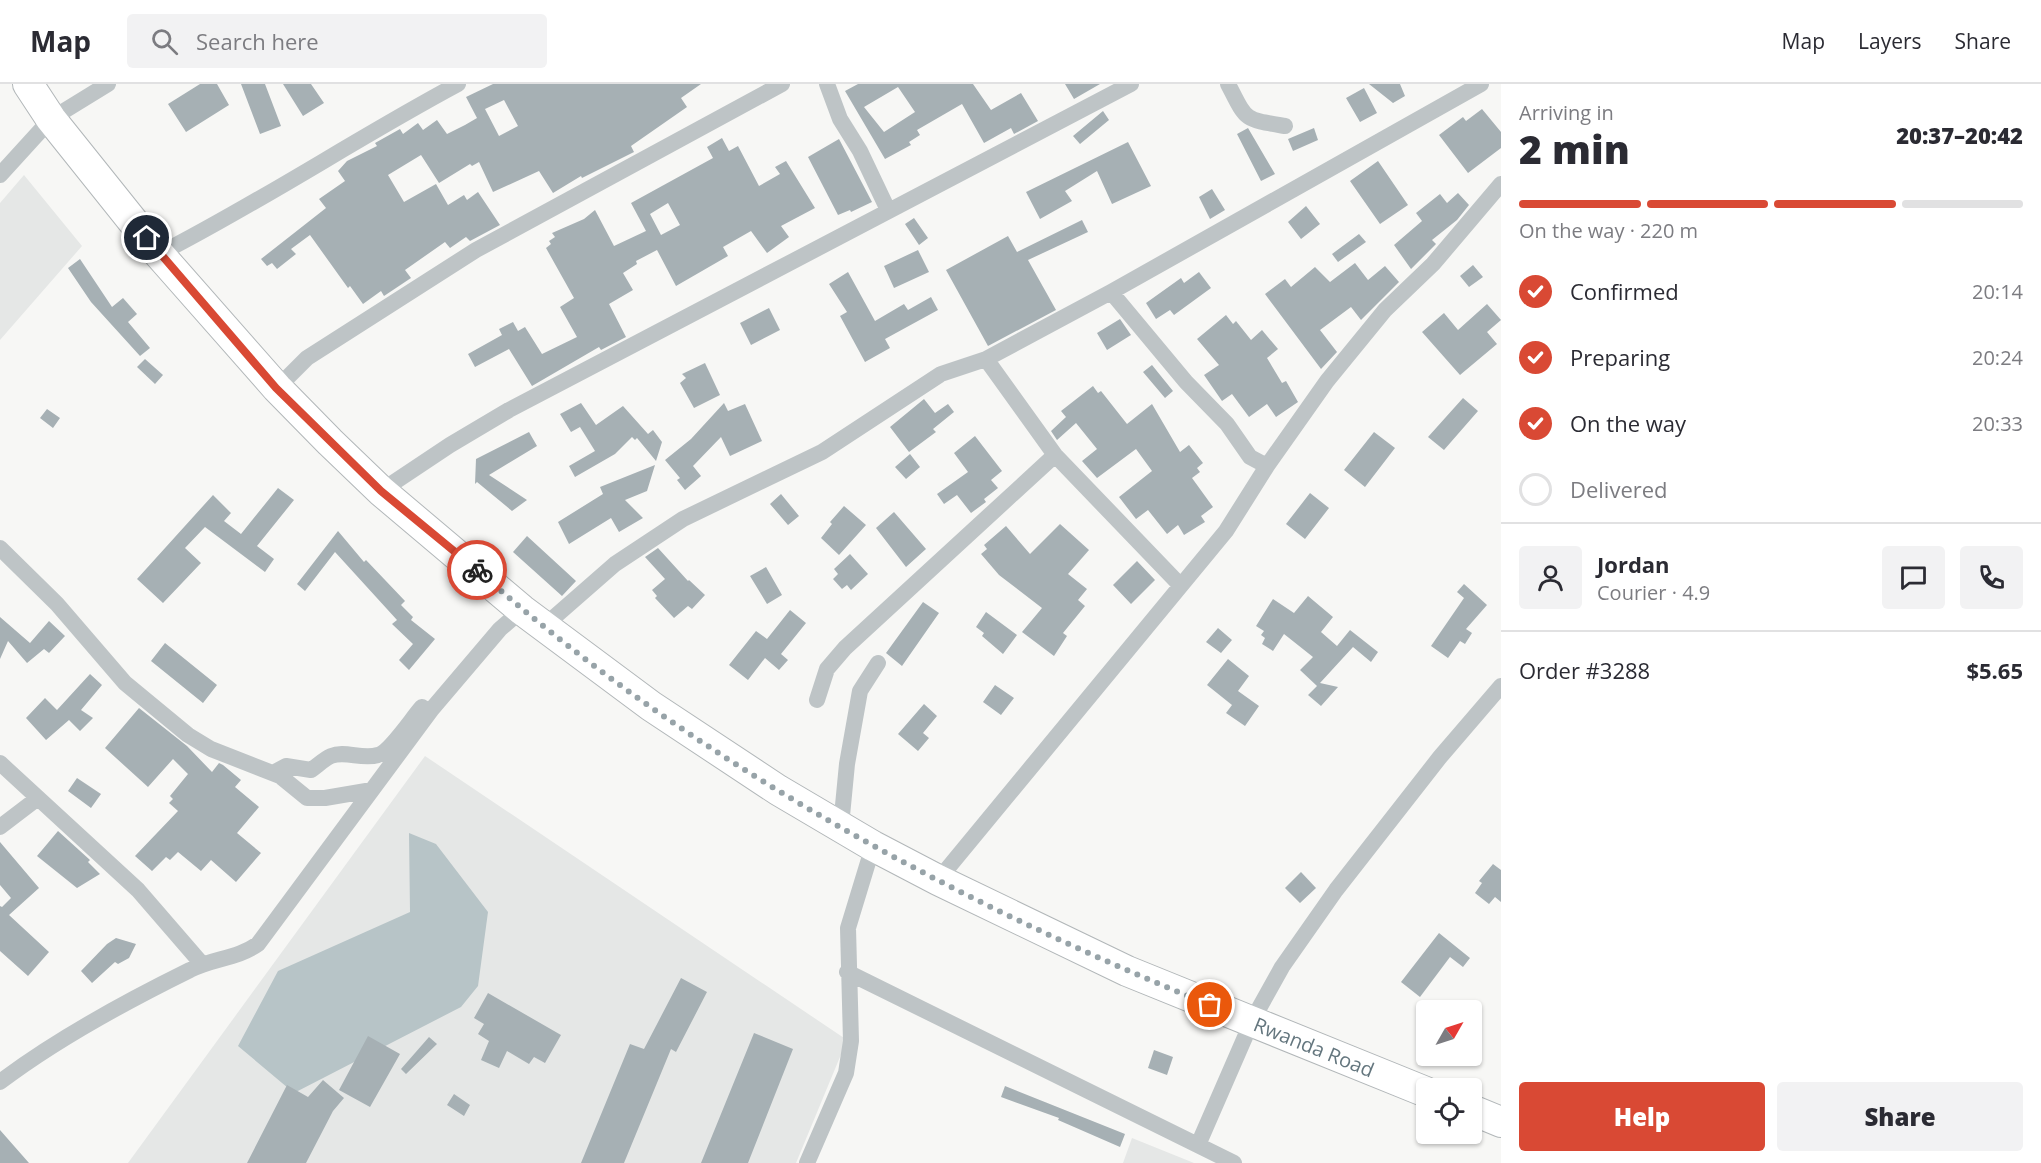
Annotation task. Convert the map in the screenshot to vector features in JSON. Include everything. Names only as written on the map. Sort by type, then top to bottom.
[{"type":"highway","name":"Rwanda Road","points":[[28,84],[51,119],[159,254],[276,388],[381,491],[533,619],[651,706],[778,790],[873,846],[938,880],[1127,971],[1416,1088]]},
{"type":"highway","points":[[1482,1114],[1501,1122]]},
{"type":"street","points":[[0,175],[51,119],[108,84]]},
{"type":"street","points":[[159,254],[207,230],[395,118],[458,84]]},
{"type":"street","points":[[276,388],[307,358],[476,250],[782,84]]},
{"type":"street","points":[[827,84],[840,119],[860,151],[888,210]]},
{"type":"street","points":[[381,491],[450,445],[509,410],[1131,84]]},
{"type":"street","points":[[1228,84],[1244,114],[1251,120],[1285,126]]},
{"type":"street","points":[[0,1082],[65,1039],[150,989],[202,964],[232,958],[258,944],[437,704],[500,629],[533,619],[664,531],[727,496],[822,452],[941,374],[986,359],[1111,292],[1481,84]]},
{"type":"street","points":[[938,880],[1226,531],[1267,466],[1327,381],[1385,310],[1440,256],[1501,184]]},
{"type":"street","points":[[1111,292],[1186,382],[1227,423],[1250,457],[1267,466]]},
{"type":"street","points":[[986,359],[1055,455],[1180,585]]},
{"type":"street","points":[[817,700],[827,669],[844,648],[1055,455]]},
{"type":"street","points":[[0,548],[57,604],[125,683],[188,735],[211,749],[273,773],[302,795],[312,798],[372,790]]},
{"type":"street","points":[[841,826],[847,764],[860,691],[878,663]]},
{"type":"street","points":[[1198,1145],[1252,1022],[1282,967],[1335,890],[1440,757],[1501,686]]},
{"type":"street","points":[[273,773],[286,766],[311,770],[331,756],[340,754],[357,758],[379,755],[390,748],[405,725],[425,704],[437,704]]},
{"type":"street","points":[[0,763],[138,890],[202,964]]},
{"type":"street","points":[[0,827],[38,798]]},
{"type":"street","points":[[807,1163],[846,1073],[851,1041],[847,972],[848,928],[873,846]]},
{"type":"street","points":[[847,972],[1234,1163]]},
{"type":"shaded area","points":[[24,175],[82,246],[0,340],[0,203]]},
{"type":"shaded area","points":[[425,756],[847,1040],[796,1163],[128,1163]]},
{"type":"shaded area","points":[[409,833],[436,844],[488,912],[478,986],[461,1007],[294,1093],[238,1046],[278,971],[410,912]]},
{"type":"shaded area","points":[[1132,1138],[1194,1163],[1123,1163]]},
{"type":"building","points":[[200,84],[217,84],[229,105],[186,132],[168,104]]},
{"type":"building","points":[[241,84],[265,84],[281,126],[260,134]]},
{"type":"building","points":[[283,84],[311,84],[324,103],[303,116]]},
{"type":"building","points":[[493,84],[701,84],[681,98],[687,107],[631,146],[634,152],[582,178],[581,176],[553,193],[539,171],[493,192],[479,162],[472,166],[470,164],[439,183],[421,155],[388,175],[404,202],[436,184],[448,205],[464,195],[467,200],[478,192],[500,225],[470,241],[466,237],[450,248],[445,242],[405,270],[411,278],[384,296],[381,291],[363,304],[350,286],[348,288],[310,235],[291,249],[296,254],[277,269],[272,263],[267,266],[261,259],[326,208],[319,199],[345,181],[338,171],[347,161],[377,146],[375,143],[400,129],[403,134],[418,123],[423,130],[437,120],[447,134],[465,125],[477,118],[466,97]],"holes":[[[504,100],[518,126],[499,136],[485,109]]]},
{"type":"building","points":[[858,84],[973,84],[991,110],[1021,93],[1038,121],[1014,134],[1011,128],[984,143],[962,104],[917,130],[920,135],[909,142],[911,145],[885,159],[845,91]],"holes":[[[898,87],[915,112],[884,132],[864,107]]]},
{"type":"building","points":[[1065,84],[1100,84],[1074,99]]},
{"type":"building","points":[[1369,84],[1400,84],[1405,96],[1393,103]]},
{"type":"building","points":[[1364,88],[1377,113],[1360,122],[1346,98]]},
{"type":"building","points":[[1482,109],[1501,132],[1501,148],[1468,173],[1439,135],[1463,117],[1466,121]]},
{"type":"building","points":[[1103,111],[1109,120],[1080,144],[1073,136]]},
{"type":"building","points":[[1248,128],[1275,174],[1261,181],[1237,134]]},
{"type":"building","points":[[1314,128],[1318,140],[1293,151],[1288,139]]},
{"type":"building","points":[[722,138],[729,151],[738,146],[759,186],[780,174],[775,167],[786,161],[815,208],[781,226],[789,237],[767,253],[751,231],[723,247],[728,256],[676,286],[657,250],[636,261],[637,264],[623,273],[633,290],[609,304],[626,337],[601,350],[599,347],[532,386],[509,349],[475,367],[468,354],[502,335],[499,329],[513,322],[518,331],[525,327],[542,354],[577,337],[560,307],[574,298],[546,248],[551,244],[549,241],[555,237],[552,233],[584,219],[595,210],[614,246],[646,231],[631,203],[713,158],[707,147]],"holes":[[[668,203],[680,225],[661,235],[650,214]]]},
{"type":"building","points":[[839,139],[872,202],[851,212],[850,210],[838,215],[808,157]]},
{"type":"building","points":[[1128,142],[1151,186],[1112,204],[1097,171],[1065,191],[1072,201],[1040,219],[1026,192]]},
{"type":"building","points":[[1378,161],[1408,205],[1380,224],[1350,181]]},
{"type":"building","points":[[1212,189],[1225,210],[1210,219],[1199,197]]},
{"type":"building","points":[[1458,193],[1469,205],[1457,220],[1432,240],[1436,244],[1411,269],[1394,245],[1422,221],[1416,213],[1440,194],[1447,203]]},
{"type":"building","points":[[1306,206],[1320,224],[1301,239],[1288,222]]},
{"type":"building","points":[[914,218],[928,238],[919,245],[905,224]]},
{"type":"building","points":[[1082,220],[1088,232],[1028,260],[1056,310],[988,346],[946,270],[1008,236],[1017,252]]},
{"type":"building","points":[[1359,234],[1366,242],[1338,262],[1332,254]]},
{"type":"building","points":[[918,250],[929,272],[894,288],[884,266]]},
{"type":"building","points":[[80,259],[112,307],[123,298],[137,314],[128,322],[150,348],[140,356],[91,302],[68,268]]},
{"type":"building","points":[[1355,263],[1368,280],[1385,266],[1399,282],[1361,320],[1351,307],[1320,330],[1337,352],[1321,369],[1265,294],[1285,279],[1291,287],[1315,267],[1330,282]]},
{"type":"building","points":[[1473,265],[1483,277],[1469,287],[1460,276]]},
{"type":"building","points":[[848,272],[875,321],[904,304],[908,310],[931,297],[938,310],[885,339],[890,348],[865,362],[840,316],[847,312],[829,284]]},
{"type":"building","points":[[1199,272],[1211,288],[1174,315],[1170,310],[1156,319],[1146,303],[1181,278],[1184,283]]},
{"type":"building","points":[[1487,304],[1501,320],[1487,332],[1497,344],[1460,375],[1422,332],[1444,313],[1458,330]]},
{"type":"building","points":[[769,308],[780,330],[751,345],[740,323]]},
{"type":"building","points":[[1226,315],[1233,324],[1236,321],[1251,340],[1262,330],[1278,349],[1267,358],[1282,383],[1286,381],[1298,402],[1276,417],[1267,404],[1249,417],[1232,394],[1222,401],[1204,375],[1219,365],[1197,339]]},
{"type":"building","points":[[1120,319],[1131,335],[1107,350],[1097,333]]},
{"type":"building","points":[[145,359],[163,375],[155,384],[137,367]]},
{"type":"building","points":[[705,363],[720,395],[694,408],[680,383],[686,378],[682,374]]},
{"type":"building","points":[[1152,365],[1173,391],[1165,398],[1143,372]]},
{"type":"building","points":[[1093,386],[1098,393],[1101,391],[1127,424],[1152,404],[1180,452],[1189,445],[1203,463],[1197,468],[1200,472],[1192,478],[1213,507],[1201,516],[1205,522],[1184,535],[1178,525],[1167,534],[1148,510],[1136,519],[1119,497],[1152,471],[1136,449],[1097,478],[1082,461],[1097,449],[1076,423],[1057,440],[1051,431],[1066,417],[1061,411]]},
{"type":"building","points":[[1463,398],[1478,411],[1444,450],[1428,437]]},
{"type":"building","points":[[924,399],[935,413],[948,404],[954,412],[933,429],[936,432],[909,452],[890,427]]},
{"type":"building","points":[[581,403],[596,425],[623,406],[648,434],[653,430],[662,442],[656,461],[637,438],[635,440],[632,437],[615,454],[575,477],[569,466],[595,451],[580,427],[571,432],[560,414]]},
{"type":"building","points":[[724,403],[728,411],[745,404],[762,441],[730,456],[721,437],[693,466],[701,476],[685,490],[677,480],[680,478],[665,460],[691,439]]},
{"type":"building","points":[[47,409],[60,418],[53,428],[40,418]]},
{"type":"building","points":[[529,432],[537,446],[489,475],[527,500],[512,511],[477,482],[475,484],[476,459]]},
{"type":"building","points":[[1374,432],[1395,448],[1365,487],[1344,470]]},
{"type":"building","points":[[975,436],[1002,471],[991,480],[998,488],[984,499],[986,502],[971,513],[957,495],[944,504],[937,494],[968,472],[954,453]]},
{"type":"building","points":[[910,454],[920,467],[906,479],[895,467]]},
{"type":"building","points":[[655,465],[647,491],[625,500],[643,518],[619,532],[611,518],[569,544],[558,522],[603,494],[600,487]]},
{"type":"building","points":[[278,488],[294,500],[257,546],[274,559],[265,572],[205,527],[185,548],[201,563],[163,603],[137,579],[213,495],[231,513],[224,521],[241,534]]},
{"type":"building","points":[[1310,493],[1329,508],[1305,539],[1286,524]]},
{"type":"building","points":[[781,494],[799,516],[788,525],[770,504]]},
{"type":"building","points":[[844,506],[866,525],[839,555],[821,538],[832,524],[830,522]]},
{"type":"building","points":[[894,512],[926,549],[906,567],[876,528]]},
{"type":"building","points":[[1060,524],[1089,550],[1068,574],[1087,589],[1078,600],[1085,606],[1063,633],[1067,636],[1054,656],[1022,632],[1042,608],[999,575],[981,554],[987,549],[984,545],[1006,526],[1030,554]]},
{"type":"building","points":[[338,531],[364,562],[366,560],[405,601],[401,605],[413,617],[411,620],[435,639],[409,670],[399,660],[413,644],[392,624],[397,620],[335,552],[305,591],[297,584]]},
{"type":"building","points":[[527,536],[576,581],[562,596],[513,552]]},
{"type":"building","points":[[658,548],[688,581],[705,595],[692,609],[688,606],[674,618],[655,598],[657,596],[652,590],[665,579],[645,557]]},
{"type":"building","points":[[850,554],[868,574],[851,590],[847,585],[842,589],[833,579],[838,574],[834,569]]},
{"type":"building","points":[[1137,561],[1155,580],[1131,604],[1113,585]]},
{"type":"building","points":[[766,567],[782,595],[767,604],[750,576]]},
{"type":"building","points":[[1464,584],[1487,605],[1466,629],[1472,633],[1465,644],[1460,641],[1448,658],[1431,646],[1464,598],[1457,592]]},
{"type":"building","points":[[1308,596],[1333,617],[1321,632],[1337,646],[1350,630],[1378,652],[1371,662],[1353,647],[1320,683],[1338,687],[1321,706],[1308,695],[1317,686],[1300,670],[1313,657],[1284,634],[1273,651],[1262,644],[1265,638],[1261,635],[1264,631],[1256,626],[1273,599],[1294,613]]},
{"type":"building","points":[[923,602],[939,613],[902,666],[886,653]]},
{"type":"building","points":[[790,610],[806,623],[781,654],[788,660],[779,670],[765,658],[748,680],[729,665],[756,631],[767,639]]},
{"type":"building","points":[[986,612],[1017,635],[1003,654],[982,636],[984,633],[976,627]]},
{"type":"building","points":[[0,617],[30,643],[49,621],[65,636],[49,653],[44,649],[27,663],[8,641],[0,659]]},
{"type":"building","points":[[1218,628],[1232,640],[1221,653],[1206,642]]},
{"type":"building","points":[[165,643],[217,685],[203,703],[151,661]]},
{"type":"building","points":[[1228,659],[1249,676],[1238,691],[1259,706],[1245,726],[1226,713],[1232,705],[1207,685]]},
{"type":"building","points":[[90,674],[102,685],[81,710],[93,718],[80,731],[69,720],[46,740],[26,718],[45,698],[57,710]]},
{"type":"building","points":[[995,685],[1014,698],[1001,715],[983,702]]},
{"type":"building","points":[[924,704],[937,716],[923,733],[929,738],[918,751],[898,734]]},
{"type":"building","points":[[139,708],[187,746],[212,772],[219,763],[223,765],[241,780],[235,787],[259,807],[237,833],[261,853],[236,882],[211,860],[201,871],[178,852],[170,860],[166,857],[152,871],[135,856],[178,811],[169,803],[173,799],[170,796],[188,774],[173,759],[148,787],[105,748]]},
{"type":"building","points":[[77,778],[101,794],[91,808],[68,791]]},
{"type":"building","points":[[58,831],[90,860],[88,862],[100,874],[77,888],[37,856]]},
{"type":"building","points":[[0,842],[39,888],[9,915],[49,952],[28,976],[0,951],[0,906],[2,907],[11,898],[0,885]]},
{"type":"building","points":[[1493,864],[1501,870],[1501,902],[1495,897],[1489,904],[1475,893],[1482,883],[1479,881]]},
{"type":"building","points":[[1301,872],[1316,888],[1300,903],[1285,888]]},
{"type":"building","points":[[1439,933],[1470,958],[1463,967],[1450,957],[1420,997],[1401,982]]},
{"type":"building","points":[[116,938],[136,944],[129,958],[118,964],[115,962],[92,983],[81,971],[107,944]]},
{"type":"building","points":[[681,978],[707,992],[676,1052],[671,1049],[624,1163],[581,1163],[630,1044],[644,1049]]},
{"type":"building","points":[[488,993],[561,1035],[545,1063],[534,1057],[529,1064],[507,1051],[499,1068],[481,1060],[489,1041],[478,1034],[484,1024],[474,1018]]},
{"type":"building","points":[[754,1033],[793,1049],[748,1163],[701,1163]]},
{"type":"building","points":[[368,1036],[400,1054],[370,1107],[339,1090]]},
{"type":"building","points":[[429,1037],[437,1044],[406,1074],[401,1069]]},
{"type":"building","points":[[1154,1050],[1173,1057],[1167,1075],[1148,1068]]},
{"type":"building","points":[[323,1080],[344,1098],[333,1111],[306,1163],[247,1163],[287,1085],[308,1097]]},
{"type":"building","points":[[1005,1086],[1125,1134],[1120,1147],[1058,1120],[1059,1118],[1001,1097]]},
{"type":"building","points":[[454,1094],[470,1105],[464,1116],[447,1105]]},
{"type":"building","points":[[0,1130],[29,1163],[0,1163]]},
{"type":"way so far","points":[[477,570],[543,627],[651,706],[778,790],[873,846],[938,880],[1127,971],[1210,1005]]},
{"type":"route","points":[[147,238],[276,388],[381,491],[477,570]]}]
